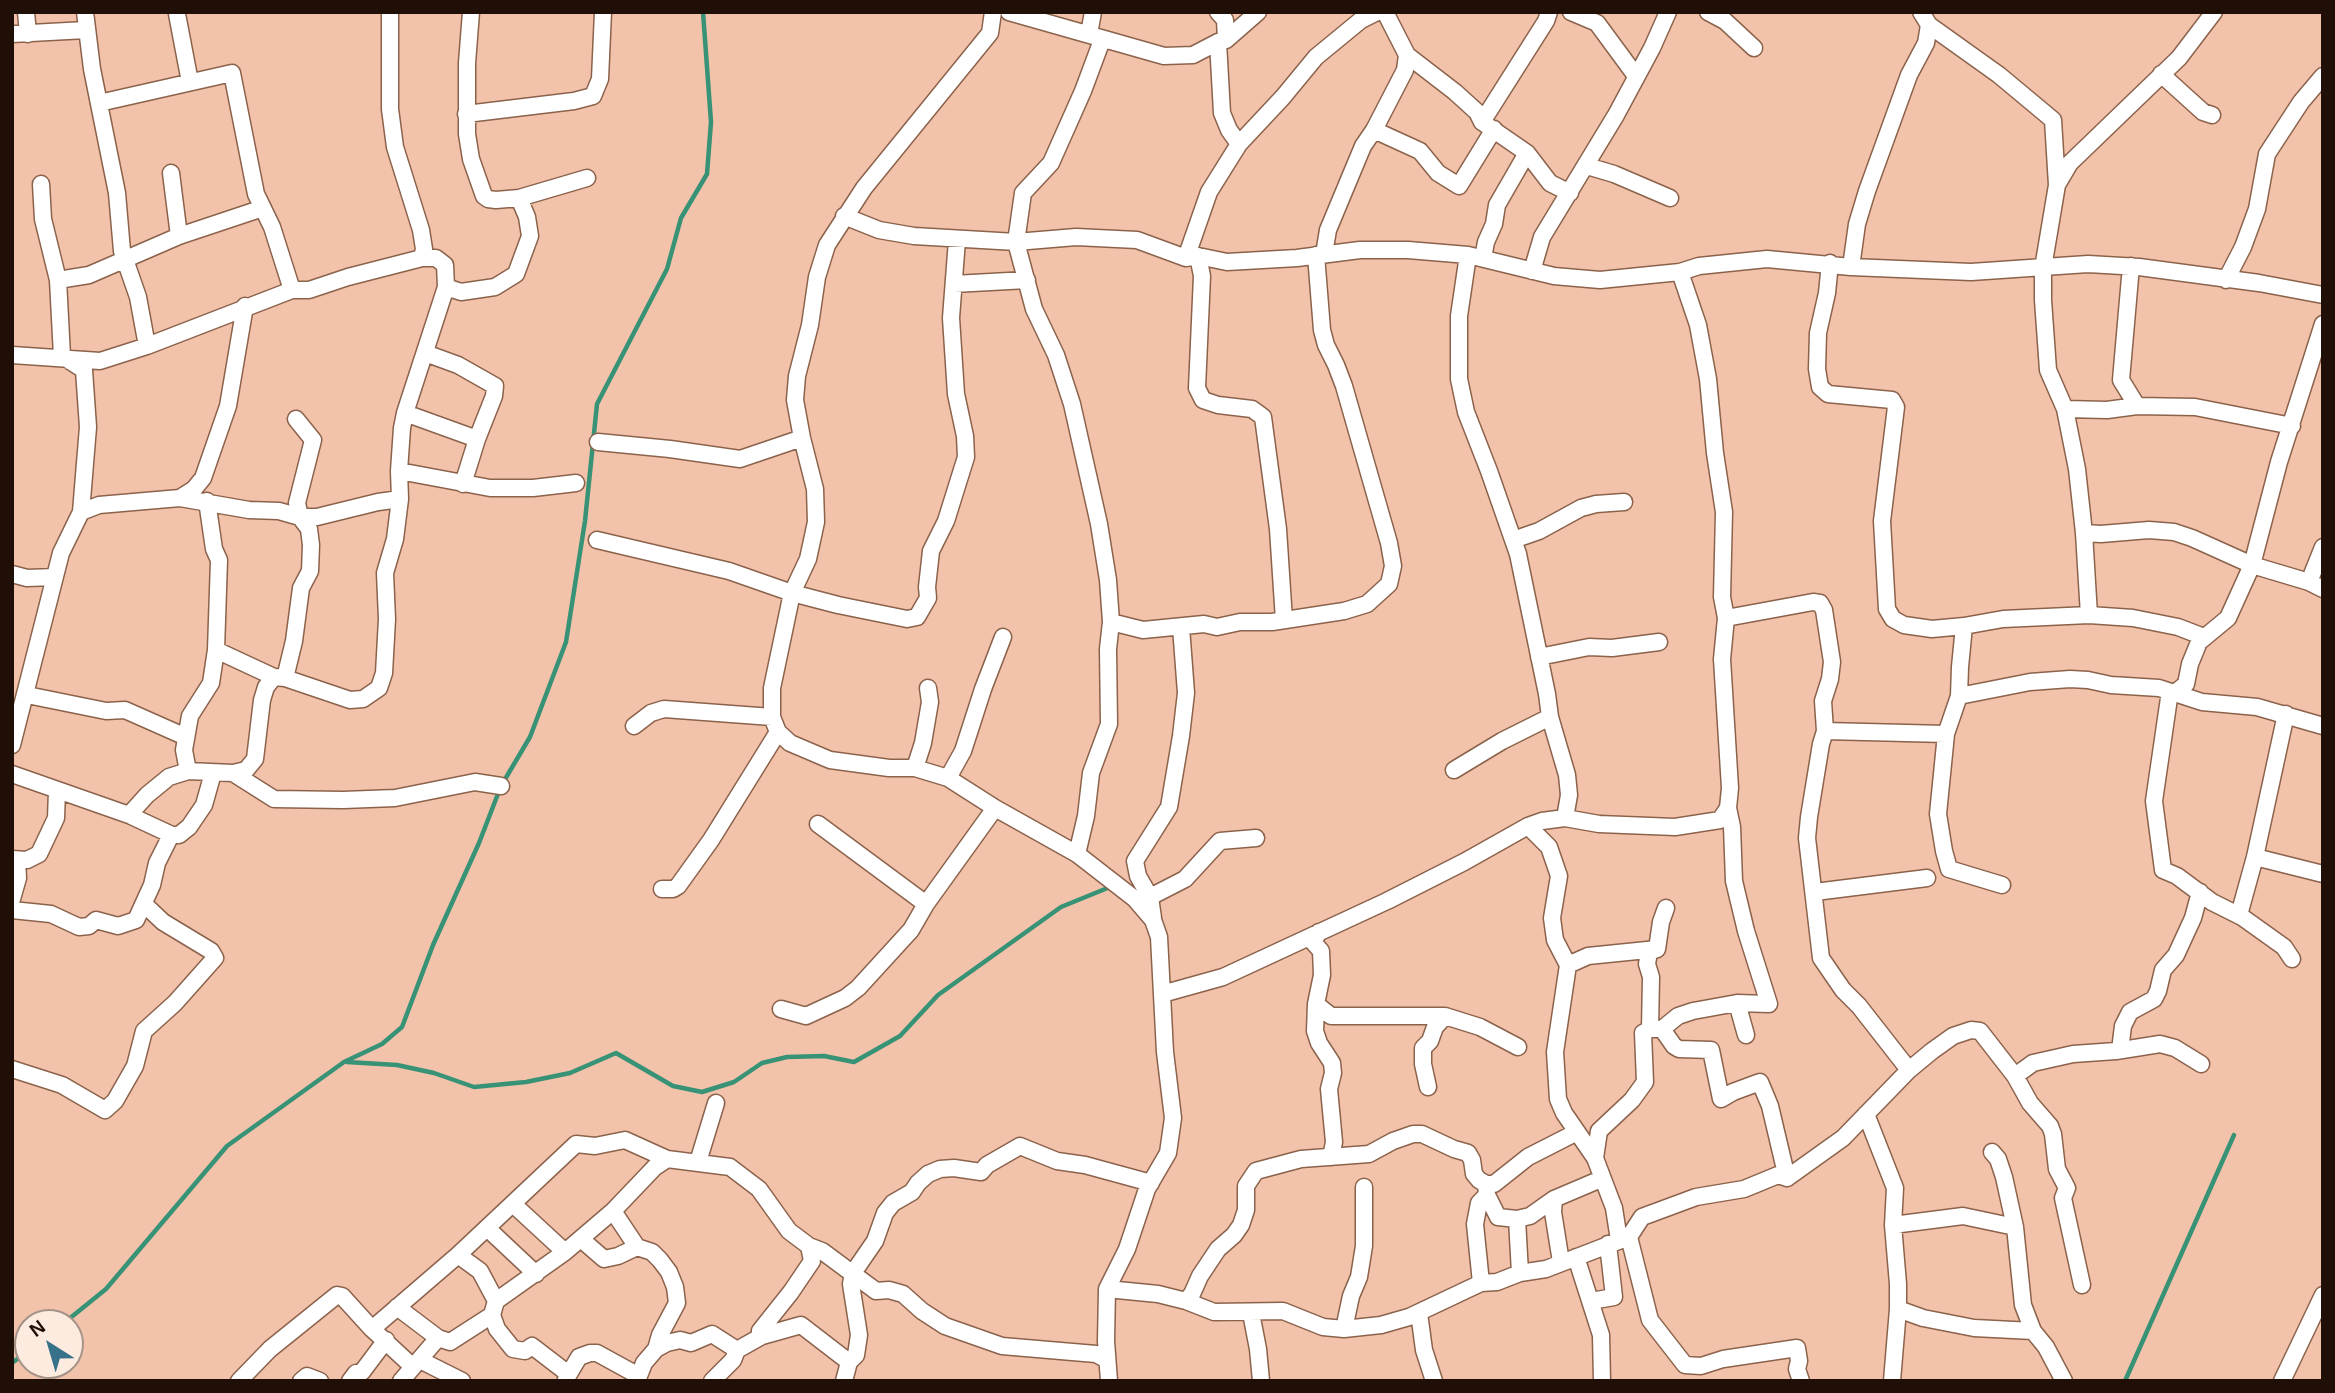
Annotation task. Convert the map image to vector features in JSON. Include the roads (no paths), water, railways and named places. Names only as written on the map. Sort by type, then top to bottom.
[{"type":"street","points":[[26,12],[20,34],[86,30]]},
{"type":"street","points":[[85,12],[86,30],[117,194],[124,258],[138,297],[147,346]]},
{"type":"street","points":[[390,12],[390,109],[395,148],[421,230],[424,248],[422,258]]},
{"type":"street","points":[[471,12],[466,114],[471,159],[484,196],[488,200],[519,198],[587,178]]},
{"type":"street","points":[[466,114],[574,102],[593,96],[600,79],[603,12]]},
{"type":"street","points":[[993,12],[990,33],[974,55],[902,139],[844,216],[827,245],[817,277],[810,325],[797,376],[796,400],[815,489],[816,522],[808,559],[792,593],[772,688],[775,724],[790,743],[830,760],[889,768],[915,768],[948,778],[1077,854],[1135,899],[1153,920]]},
{"type":"street","points":[[1009,12],[1164,57],[1193,55],[1222,41],[1258,12]]},
{"type":"street","points":[[1077,854],[1086,816],[1091,773],[1109,724],[1108,649],[1111,622],[1108,580],[1099,524],[1072,404],[1056,355],[1034,309],[1016,242],[1023,193],[1051,163],[1079,102],[1096,37],[1093,12]]},
{"type":"street","points":[[1218,12],[1225,20],[1222,41],[1222,113],[1239,144]]},
{"type":"street","points":[[1284,621],[1278,529],[1263,417],[1252,409],[1203,400],[1196,388],[1202,276],[1192,257],[1209,192],[1239,144],[1316,58],[1361,20],[1377,12]]},
{"type":"street","points":[[1385,12],[1407,55],[1455,92],[1488,125],[1527,153],[1550,183],[1570,193]]},
{"type":"street","points":[[1374,130],[1420,151],[1438,173],[1459,186],[1488,125],[1549,12]]},
{"type":"street","points":[[1571,12],[1597,23],[1636,76]]},
{"type":"street","points":[[1708,12],[1725,21],[1754,48]]},
{"type":"street","points":[[2057,185],[2070,163],[2179,58],[2214,12]]},
{"type":"street","points":[[177,14],[190,82]]},
{"type":"street","points":[[1532,271],[1542,237],[1587,166],[1652,48],[1664,14]]},
{"type":"street","points":[[1925,16],[2053,120],[2057,185],[2043,268],[2043,300],[2049,370],[2065,409],[2077,469],[2089,615]]},
{"type":"street","points":[[1851,267],[1857,224],[1867,191],[1909,75],[1926,43],[1925,16]]},
{"type":"street","points":[[1111,622],[1143,630],[1204,624],[1217,627],[1240,622],[1284,621],[1344,611],[1367,604],[1389,584],[1393,566],[1389,543],[1344,386],[1325,345],[1322,330],[1320,255],[1363,146],[1405,70],[1407,55]]},
{"type":"street","points":[[99,103],[232,73],[256,194],[272,227],[292,289]]},
{"type":"street","points":[[2161,74],[2203,112],[2212,115]]},
{"type":"street","points":[[2227,280],[2244,247],[2257,209],[2267,154],[2301,102],[2323,76]]},
{"type":"street","points":[[1527,153],[1497,205],[1494,224],[1476,256],[1459,316],[1458,379],[1466,412],[1513,540],[1550,718],[1567,775],[1569,795],[1564,818]]},
{"type":"street","points":[[1587,166],[1614,174],[1670,198]]},
{"type":"street","points":[[171,173],[179,236]]},
{"type":"street","points":[[41,184],[43,219],[58,281],[62,356]]},
{"type":"street","points":[[446,287],[461,292],[495,287],[516,274],[530,236],[527,217],[519,198]]},
{"type":"street","points":[[58,281],[89,275],[179,236],[263,208]]},
{"type":"street","points":[[844,216],[879,230],[957,240],[1016,242],[1076,237],[1137,240],[1192,257],[1227,262],[1360,250],[1408,250],[1476,256],[1554,276],[1600,280],[1767,259],[1851,267],[1971,272],[2088,264],[2131,266],[2259,283],[2323,295]]},
{"type":"street","points":[[597,540],[729,571],[792,593],[907,619],[917,617],[928,598],[926,587],[932,551],[950,510],[966,457],[965,436],[956,394],[951,318],[957,240]]},
{"type":"street","points":[[12,355],[62,356],[100,361],[147,346],[292,289],[309,290],[348,276],[422,258],[436,258],[445,265],[446,287],[405,413],[398,471],[400,499],[395,539],[385,573],[387,619],[384,673],[379,688],[363,699],[350,700],[279,677],[216,650]]},
{"type":"street","points":[[1830,263],[1827,293],[1818,333],[1817,369],[1820,387],[1828,394],[1892,400],[1896,407],[1882,521],[1887,609],[1893,619],[1904,625],[1932,629],[2003,619],[2089,615],[2133,618],[2204,637]]},
{"type":"street","points":[[2131,266],[2121,380],[2137,406]]},
{"type":"street","points":[[1595,1158],[1599,1131],[1632,1100],[1645,1082],[1643,1033],[1693,1011],[1737,1003],[1769,1004],[1746,931],[1734,881],[1722,659],[1726,618],[1723,597],[1724,512],[1708,379],[1698,325],[1680,272]]},
{"type":"street","points":[[954,284],[1027,280]]},
{"type":"street","points":[[180,498],[194,489],[203,478],[228,405],[245,306]]},
{"type":"street","points":[[2292,959],[2284,947],[2239,915],[2163,870],[2154,801],[2169,698],[2186,684],[2199,642],[2228,618],[2252,565],[2279,462],[2323,324]]},
{"type":"street","points":[[425,353],[458,365],[495,386],[495,396],[477,439],[463,484]]},
{"type":"street","points":[[12,745],[27,695],[61,553],[81,512],[88,427],[84,370],[62,356]]},
{"type":"street","points":[[2065,409],[2194,407],[2292,426]]},
{"type":"street","points":[[405,413],[477,439]]},
{"type":"street","points":[[129,816],[147,795],[169,777],[188,771],[233,773],[246,770],[255,759],[262,700],[266,687],[279,677],[294,641],[301,588],[310,571],[309,529],[300,517],[297,503],[313,440],[296,419]]},
{"type":"street","points":[[598,442],[740,459],[802,438]]},
{"type":"street","points":[[398,471],[490,488],[533,488],[576,483]]},
{"type":"street","points":[[81,512],[99,505],[180,498],[249,510],[317,517],[400,499]]},
{"type":"street","points":[[188,771],[184,750],[190,716],[211,683],[216,650],[219,560],[214,550],[207,501]]},
{"type":"street","points":[[1513,540],[1539,531],[1581,508],[1596,503],[1624,502]]},
{"type":"street","points":[[2084,533],[2149,530],[2174,533],[2192,538],[2252,565],[2316,585],[2323,547]]},
{"type":"street","points":[[12,574],[27,578],[55,577]]},
{"type":"street","points":[[1726,618],[1813,603],[1820,603],[1824,610],[1832,662],[1823,701],[1825,731],[1807,838],[1821,958],[1843,990],[1859,1006],[1909,1070]]},
{"type":"street","points":[[1964,626],[1959,696],[1946,734],[1938,814],[1949,869],[2002,885]]},
{"type":"street","points":[[1109,1381],[1107,1289],[1127,1249],[1151,1183],[1168,1153],[1173,1118],[1165,1052],[1159,937],[1153,920],[1150,897],[1138,876],[1135,861],[1168,807],[1186,693],[1181,627]]},
{"type":"street","points":[[948,778],[963,751],[1003,637]]},
{"type":"street","points":[[1539,657],[1589,647],[1612,648],[1659,642]]},
{"type":"street","points":[[1959,696],[2030,682],[2070,678],[2137,688],[2159,688],[2202,702],[2257,707],[2323,726]]},
{"type":"street","points":[[915,768],[923,743],[930,702],[928,688]]},
{"type":"street","points":[[27,695],[106,711],[125,710],[186,737]]},
{"type":"street","points":[[634,726],[652,713],[664,709],[775,724]]},
{"type":"street","points":[[2239,915],[2255,857],[2286,715]]},
{"type":"street","points":[[1454,770],[1502,741],[1550,718]]},
{"type":"street","points":[[662,889],[678,886],[710,840],[775,724]]},
{"type":"street","points":[[1825,731],[1946,734]]},
{"type":"street","points":[[12,774],[129,816],[172,835],[179,835],[189,827],[204,805],[213,773]]},
{"type":"street","points":[[233,773],[274,799],[395,798],[475,782],[501,786]]},
{"type":"street","points":[[12,899],[18,878],[15,860],[27,860],[39,854],[56,818],[57,791]]},
{"type":"street","points":[[781,1009],[806,1016],[845,998],[858,988],[911,930],[926,904],[995,808]]},
{"type":"street","points":[[1162,994],[1223,978],[1387,901],[1542,821],[1564,818],[1599,824],[1675,827],[1720,820],[1728,808]]},
{"type":"street","points":[[818,824],[926,904]]},
{"type":"street","points":[[1528,826],[1549,847],[1559,876],[1552,918],[1555,940],[1568,965],[1555,1052],[1558,1099],[1564,1113],[1595,1158],[1614,1208],[1618,1240],[1615,1297],[1591,1301]]},
{"type":"street","points":[[12,910],[51,914],[79,927],[89,926],[96,920],[118,926],[136,920],[152,885],[157,863],[172,835]]},
{"type":"street","points":[[1150,897],[1185,879],[1220,841],[1256,838]]},
{"type":"street","points":[[2255,857],[2323,874]]},
{"type":"street","points":[[1815,892],[1927,878]]},
{"type":"street","points":[[2120,1050],[2123,1026],[2130,1012],[2154,999],[2163,970],[2175,955],[2193,918],[2200,892]]},
{"type":"street","points":[[12,1069],[62,1085],[105,1110],[115,1101],[135,1066],[144,1031],[175,1003],[215,958],[211,951],[163,922],[144,904]]},
{"type":"street","points":[[1657,949],[1666,908]]},
{"type":"street","points":[[1319,932],[1313,942],[1321,951],[1322,975],[1316,1004],[1315,1031],[1332,1063],[1333,1073],[1328,1089],[1334,1142],[1331,1157]]},
{"type":"street","points":[[1568,965],[1588,956],[1657,949]]},
{"type":"street","points":[[1657,949],[1648,952],[1647,964],[1651,977],[1656,1029],[1679,1049],[1711,1050],[1721,1099],[1760,1082],[1770,1106],[1787,1178]]},
{"type":"street","points":[[1737,1003],[1746,1035]]},
{"type":"street","points":[[1316,1004],[1332,1016],[1445,1016],[1480,1027],[1518,1047]]},
{"type":"street","points":[[1428,1087],[1423,1048],[1445,1016]]},
{"type":"street","points":[[1787,1178],[1843,1138],[1909,1070],[1953,1036],[1971,1030],[1980,1031],[2015,1076],[2030,1103],[2050,1126],[2057,1169],[2067,1188],[2063,1198],[2082,1285]]},
{"type":"street","points":[[2015,1076],[2033,1063],[2073,1054],[2160,1044],[2175,1048],[2201,1064]]},
{"type":"street","points":[[698,1162],[716,1103]]},
{"type":"street","points":[[1866,1114],[1895,1188],[1893,1225],[1898,1309],[1892,1381]]},
{"type":"street","points":[[1480,1283],[1475,1224],[1479,1203],[1486,1190],[1528,1157],[1577,1132]]},
{"type":"street","points":[[1186,1301],[1218,1249],[1241,1225],[1246,1210],[1246,1186],[1256,1171],[1301,1159],[1368,1154],[1393,1141],[1413,1134],[1422,1134],[1468,1153],[1474,1174],[1486,1190],[1498,1217],[1517,1219],[1530,1216],[1554,1199],[1601,1178]]},
{"type":"street","points":[[372,1329],[458,1255],[576,1144],[595,1146],[625,1140],[667,1159],[730,1167],[759,1189],[789,1231],[808,1246],[822,1251],[876,1291],[889,1290],[903,1294],[945,1326],[1002,1346],[1096,1354],[1107,1360]]},
{"type":"street","points":[[844,1381],[849,1362],[856,1355],[859,1335],[851,1284],[853,1273],[875,1241],[885,1213],[893,1203],[912,1192],[918,1183],[940,1169],[981,1172],[987,1165],[1020,1146],[1056,1161],[1085,1165],[1151,1183]]},
{"type":"street","points":[[1992,1152],[1998,1159],[2004,1177],[2015,1227],[2023,1305],[2032,1331],[2046,1348],[2064,1381]]},
{"type":"street","points":[[397,1307],[438,1338],[450,1342],[565,1252],[613,1211],[654,1167],[667,1159]]},
{"type":"street","points":[[1107,1289],[1158,1294],[1214,1312],[1283,1311],[1323,1327],[1344,1329],[1381,1325],[1419,1313],[1480,1283],[1497,1282],[1520,1273],[1546,1269],[1618,1240],[1642,1217],[1696,1197],[1744,1189],[1778,1175],[1787,1178]]},
{"type":"street","points":[[1344,1329],[1351,1296],[1359,1277],[1364,1246],[1364,1188]]},
{"type":"street","points":[[1554,1199],[1553,1212],[1569,1259],[1591,1301],[1601,1335],[1602,1381]]},
{"type":"street","points":[[513,1203],[565,1252]]},
{"type":"street","points":[[613,1211],[637,1247],[652,1252],[660,1259],[675,1287],[677,1303],[660,1335],[656,1349]]},
{"type":"street","points":[[1893,1225],[1963,1216],[2015,1227]]},
{"type":"street","points":[[1517,1219],[1520,1273]]},
{"type":"street","points":[[487,1228],[536,1274]]},
{"type":"street","points":[[581,1238],[604,1259],[637,1247]]},
{"type":"street","points":[[1618,1240],[1650,1320],[1685,1365],[1702,1366],[1723,1359],[1797,1348],[1797,1369],[1801,1381]]},
{"type":"street","points":[[762,1336],[760,1331],[812,1261],[808,1246]]},
{"type":"street","points":[[458,1255],[480,1271],[494,1308],[497,1329],[513,1349],[525,1351],[532,1346],[567,1376],[579,1357],[597,1353],[638,1378],[644,1363],[656,1349],[680,1340],[691,1343],[712,1334],[737,1350]]},
{"type":"street","points":[[239,1381],[270,1349],[337,1295],[342,1296],[372,1329],[416,1363],[462,1381]]},
{"type":"street","points":[[2282,1381],[2323,1295]]},
{"type":"street","points":[[1898,1309],[1923,1318],[1974,1328],[2032,1331]]},
{"type":"street","points":[[1251,1313],[1261,1381]]},
{"type":"street","points":[[1419,1313],[1424,1350],[1434,1381]]},
{"type":"street","points":[[712,1381],[733,1360],[737,1350],[762,1336],[801,1325],[849,1362]]},
{"type":"street","points":[[401,1381],[438,1338]]},
{"type":"street","points":[[361,1378],[386,1340]]},
{"type":"street","points":[[301,1381],[307,1376],[320,1381]]},
{"type":"waterway","points":[[81,1309],[106,1289],[227,1146],[344,1062],[382,1044],[402,1027],[433,945],[479,843],[501,786],[530,737],[566,642],[585,521],[597,404],[667,269],[681,218],[707,174],[711,122],[703,12]]},
{"type":"waterway","points":[[347,1062],[397,1065],[434,1073],[474,1087],[526,1082],[570,1073],[616,1053],[673,1086],[702,1092],[734,1082],[762,1063],[787,1057],[824,1056],[854,1062],[900,1036],[938,995],[1061,907],[1110,887]]},
{"type":"waterway","points":[[2125,1381],[2234,1135]]}]
